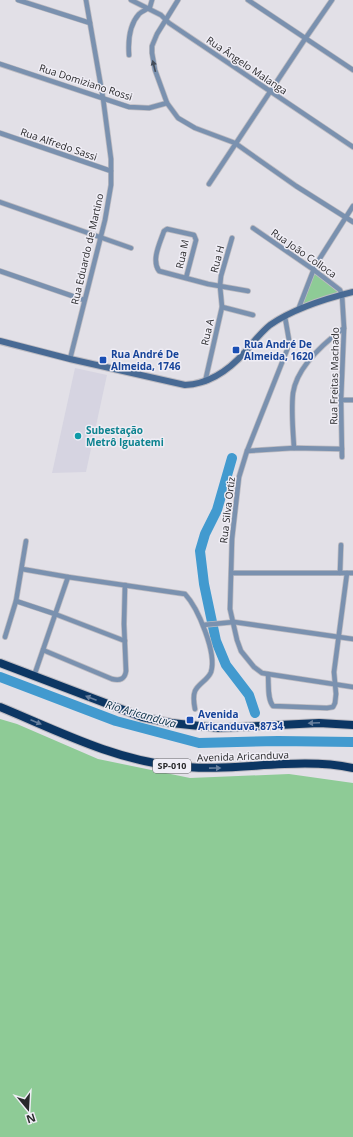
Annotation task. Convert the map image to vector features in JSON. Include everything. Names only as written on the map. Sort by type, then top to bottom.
[{"type":"highway","points":[[0,663],[142,717],[171,723],[220,728],[319,723],[353,725]]},
{"type":"highway","name":"Avenida Aricanduva","points":[[0,707],[113,752],[174,766],[211,768],[317,764],[353,768]]},
{"type":"main road","points":[[0,341],[70,359],[185,385],[194,385],[213,378],[232,365],[270,326],[277,321],[298,310],[353,292]]},
{"type":"street","points":[[18,0],[90,23]]},
{"type":"street","name":"Rua Eduardo de Martino","points":[[70,359],[101,237],[109,197],[111,171],[111,159],[103,98],[86,0]]},
{"type":"street","name":"Rua Ângelo Malanga","points":[[131,0],[161,15],[168,23],[353,147]]},
{"type":"street","points":[[130,55],[129,40],[131,28],[139,14],[148,9],[152,0]]},
{"type":"street","points":[[178,0],[155,38],[152,46],[155,70],[167,103],[178,118],[195,128],[235,144],[296,186],[353,222]]},
{"type":"street","points":[[248,0],[353,70]]},
{"type":"street","points":[[210,184],[270,91],[332,0]]},
{"type":"street","name":"Rua Domiziano Rossi","points":[[0,64],[129,107],[148,108],[167,103]]},
{"type":"street","name":"Rua Alfredo Sassi","points":[[0,133],[111,171]]},
{"type":"street","points":[[0,202],[131,248]]},
{"type":"street","points":[[298,310],[314,270],[353,206]]},
{"type":"street","name":"Rua João Colloca","points":[[253,228],[314,270],[340,290],[342,295]]},
{"type":"street","name":"Rua M","points":[[169,229],[194,235],[196,240],[186,278],[159,270],[156,267],[155,260],[165,230],[169,229]]},
{"type":"street","name":"Rua H","points":[[220,286],[221,276],[232,238]]},
{"type":"street","points":[[0,271],[84,300]]},
{"type":"street","points":[[186,278],[248,291]]},
{"type":"street","name":"Rua A","points":[[205,382],[222,307],[220,286]]},
{"type":"street","name":"Rua Freitas Machado","points":[[342,295],[344,328],[342,457]]},
{"type":"street","points":[[222,307],[253,315]]},
{"type":"street","name":"Rua Silva Ortiz","points":[[268,674],[257,670],[241,651],[237,640],[230,609],[232,539],[240,477],[247,451],[287,350],[289,340],[285,317]]},
{"type":"street","points":[[294,448],[293,392],[297,379],[325,342],[344,328]]},
{"type":"street","points":[[342,400],[353,400]]},
{"type":"street","points":[[247,451],[294,448],[342,449]]},
{"type":"street","points":[[5,637],[16,601],[26,541]]},
{"type":"street","points":[[340,573],[341,545]]},
{"type":"street","points":[[22,568],[68,577],[184,594],[188,598],[203,625],[212,656],[209,676],[196,689],[194,697],[195,709]]},
{"type":"street","points":[[232,573],[340,573],[353,578]]},
{"type":"street","points":[[347,575],[353,573]]},
{"type":"street","points":[[347,575],[334,672],[334,684],[335,704],[333,707],[273,706],[270,697],[268,674],[334,684],[353,687]]},
{"type":"street","points":[[34,676],[54,614],[68,577]]},
{"type":"street","points":[[43,650],[112,679],[120,680],[126,675],[124,641],[125,585]]},
{"type":"street","points":[[16,601],[124,641]]},
{"type":"street","points":[[203,625],[234,622],[353,639]]},
{"type":"shaded area","points":[[75,368],[107,375],[86,472],[52,473]]},
{"type":"green space","points":[[315,273],[339,293],[303,305],[306,294]]},
{"type":"green space","points":[[0,719],[17,724],[98,759],[190,778],[289,774],[353,783],[353,1137],[0,1137]]},
{"type":"waterway","points":[[232,458],[217,510],[205,534],[200,551],[204,584],[216,641],[226,665],[249,695],[255,713]]},
{"type":"waterway","name":"Rio Aricanduva","points":[[0,677],[116,721],[199,743],[278,741],[353,742]]},
{"type":"place","name":"Rua André De Almeida, 1620","points":[[236,350]]},
{"type":"place","name":"Rua André De Almeida, 1746","points":[[103,360]]},
{"type":"place","name":"Subestação Metrô Iguatemi","points":[[78,436]]},
{"type":"place","name":"Avenida Aricanduva, 8734","points":[[190,720]]}]
